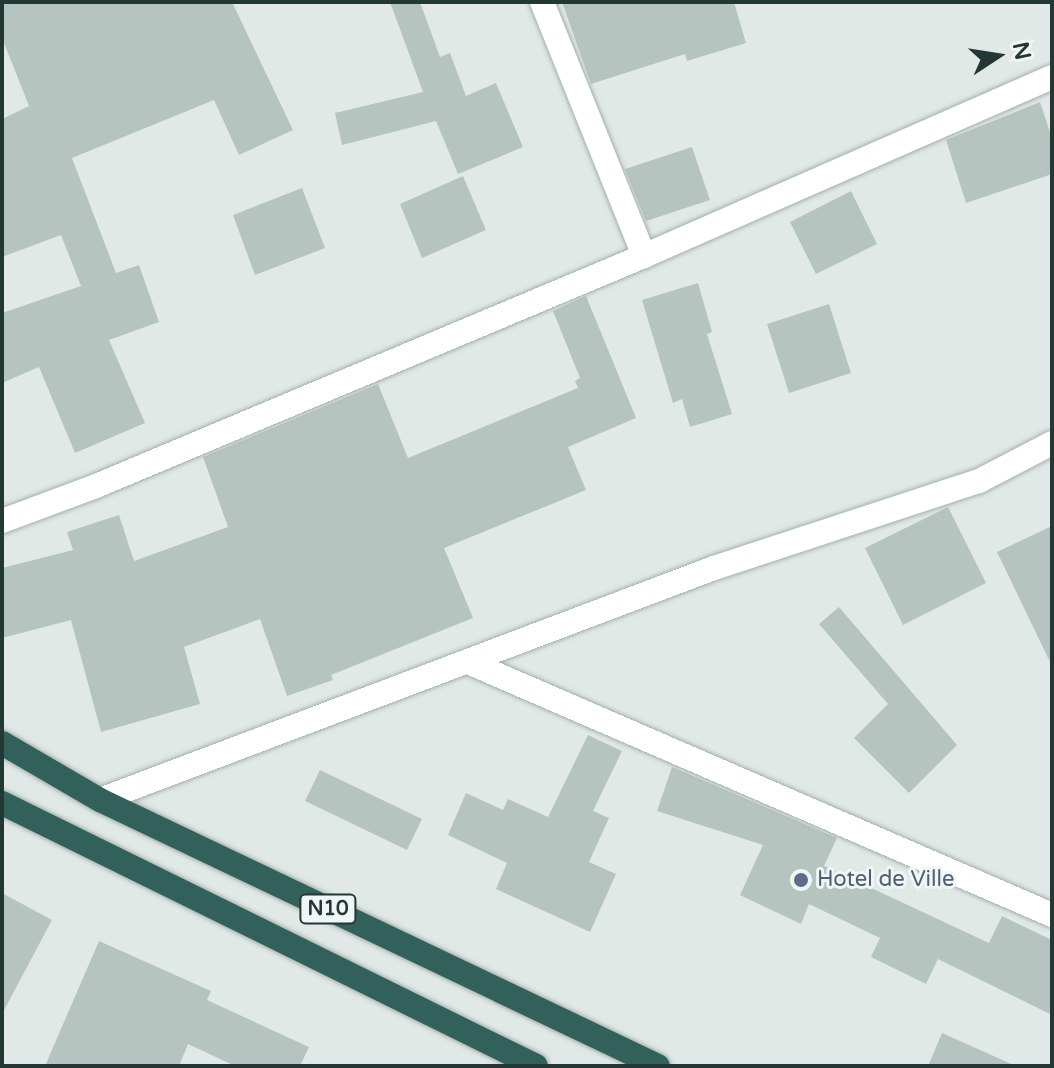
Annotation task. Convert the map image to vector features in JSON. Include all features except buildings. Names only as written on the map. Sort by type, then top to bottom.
[{"type":"highway","name":"N10","points":[[2,743],[100,800],[658,1066]]},
{"type":"highway","name":"N10","points":[[2,803],[536,1066]]},
{"type":"street","points":[[542,2],[644,256]]},
{"type":"street","points":[[2,521],[96,486],[644,256],[1052,77]]},
{"type":"street","points":[[100,800],[714,568],[979,481],[1052,443]]},
{"type":"street","points":[[468,662],[1052,915]]},
{"type":"place","name":"Hotel de Ville","points":[[801,880]]}]
